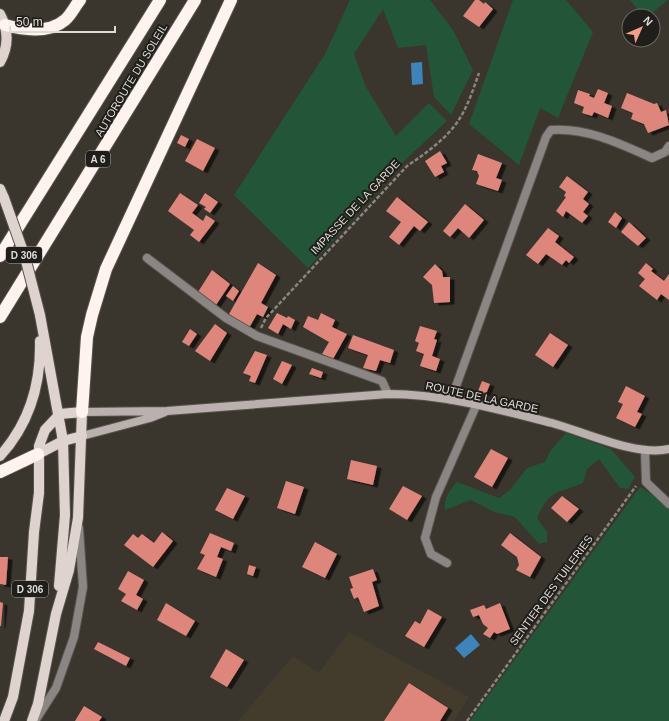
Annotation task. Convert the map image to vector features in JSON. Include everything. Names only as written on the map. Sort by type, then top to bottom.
[{"type":"highway","points":[[5,25],[18,29],[42,30],[65,20],[80,0]]},
{"type":"highway","name":"AUTOROUTE DU SOLEIL","points":[[0,256],[160,0]]},
{"type":"highway","name":"AUTOROUTE DU SOLEIL","points":[[0,317],[195,0]]},
{"type":"highway","points":[[82,412],[87,337],[106,269],[231,0]]},
{"type":"highway","points":[[0,472],[38,454]]},
{"type":"main road","points":[[0,14],[5,25],[7,40],[4,55],[0,62]]},
{"type":"main road","name":"D 306","points":[[2,193],[25,257],[40,315],[60,414],[63,441],[65,515],[56,614]]},
{"type":"main road","points":[[0,456],[23,425],[34,400],[40,363],[40,315]]},
{"type":"main road","points":[[60,414],[82,412]]},
{"type":"main road","name":"D 306","points":[[32,721],[38,704],[56,614],[68,570],[78,518],[82,412]]},
{"type":"main road","name":"D 306","points":[[4,721],[13,697],[29,612],[34,532],[39,493],[38,446],[45,430],[60,414]]},
{"type":"main road","points":[[38,454],[63,441],[82,436]]},
{"type":"street","points":[[450,400],[546,137],[551,130],[563,129],[611,140],[652,158],[665,152],[669,146]]},
{"type":"street","points":[[147,258],[226,318],[257,336],[382,381],[388,394]]},
{"type":"street","name":"ROUTE DE LA GARDE","points":[[82,412],[168,411],[388,394],[414,394],[450,400],[552,423],[645,451],[669,448]]},
{"type":"street","points":[[447,563],[431,554],[425,538],[436,497],[476,406]]},
{"type":"street","name":"ROUTE DE LA GARDE","points":[[82,436],[150,418],[168,411]]},
{"type":"street","points":[[645,451],[646,482],[669,504]]},
{"type":"street","points":[[35,721],[56,688],[74,637],[83,587],[78,518]]},
{"type":"path","name":"IMPASSE DE LA GARDE","points":[[257,336],[266,318],[407,166],[429,152],[456,124],[468,104],[479,73]]},
{"type":"path","name":"SENTIER DES TUILERIES","points":[[467,721],[635,489],[645,467]]},
{"type":"shaded area","points":[[349,632],[469,697],[454,721],[238,721],[293,656],[319,673]]},
{"type":"green space","points":[[350,0],[430,0],[453,30],[473,70],[451,115],[434,97],[426,45],[398,48],[383,9],[354,54],[366,87],[396,136],[429,103],[447,121],[405,160],[308,268],[234,195],[325,54]]},
{"type":"green space","points":[[513,0],[566,0],[593,32],[558,118],[540,108],[519,165],[469,124]]},
{"type":"green space","points":[[630,0],[668,0],[658,8],[636,8]]},
{"type":"green space","points":[[566,433],[611,449],[635,477],[628,489],[620,488],[599,459],[587,469],[583,483],[560,491],[550,497],[546,502],[537,518],[547,532],[547,542],[539,544],[515,517],[494,512],[471,500],[445,510],[447,495],[457,482],[499,498],[510,490],[527,468],[545,462],[551,450]]},
{"type":"green space","points":[[640,487],[656,497],[669,509],[669,721],[470,721]]},
{"type":"water","points":[[422,62],[423,84],[412,85],[411,63]]},
{"type":"water","points":[[471,634],[480,645],[464,658],[455,648]]},
{"type":"building","points":[[475,0],[479,0],[484,4],[485,2],[493,9],[479,27],[463,16]]},
{"type":"building","points":[[598,89],[608,93],[604,103],[612,106],[608,118],[594,112],[592,116],[582,113],[584,107],[574,103],[578,90],[590,94],[589,96],[594,98]]},
{"type":"building","points":[[627,93],[654,104],[657,103],[661,112],[666,110],[669,125],[648,133],[644,124],[631,119],[633,113],[621,108]]},
{"type":"building","points":[[181,135],[189,139],[185,147],[177,143]]},
{"type":"building","points":[[197,139],[215,148],[203,171],[185,161]]},
{"type":"building","points":[[440,151],[447,163],[441,166],[444,172],[435,177],[425,161]]},
{"type":"building","points":[[478,154],[502,163],[496,178],[502,180],[498,191],[476,184],[479,176],[477,171],[472,170]]},
{"type":"building","points":[[567,176],[588,192],[583,199],[589,204],[583,212],[588,216],[582,223],[566,211],[563,217],[556,211],[566,197],[564,196],[566,192],[559,187]]},
{"type":"building","points":[[180,193],[198,205],[192,213],[203,221],[206,215],[215,221],[199,242],[190,235],[194,230],[168,211]]},
{"type":"building","points":[[205,193],[218,202],[210,213],[204,209],[206,207],[199,203]]},
{"type":"building","points":[[397,197],[428,222],[420,231],[414,226],[399,245],[389,237],[401,222],[386,211]]},
{"type":"building","points":[[465,204],[484,220],[469,238],[458,228],[450,237],[443,231]]},
{"type":"building","points":[[615,212],[622,218],[616,228],[608,222]]},
{"type":"building","points":[[629,222],[646,238],[638,246],[621,232]]},
{"type":"building","points":[[548,228],[559,236],[555,242],[574,257],[569,263],[566,260],[562,265],[546,254],[538,264],[526,255]]},
{"type":"building","points":[[258,263],[276,275],[261,303],[268,307],[263,317],[257,314],[249,328],[229,314]]},
{"type":"building","points":[[646,263],[653,269],[651,271],[664,281],[669,274],[669,300],[661,294],[657,300],[639,286],[645,279],[638,273]]},
{"type":"building","points":[[435,264],[442,271],[443,277],[450,277],[450,302],[434,303],[432,285],[423,277]]},
{"type":"building","points":[[212,270],[230,284],[216,305],[198,292]]},
{"type":"building","points":[[233,286],[239,291],[233,301],[226,296]]},
{"type":"building","points":[[277,313],[295,320],[291,329],[283,324],[278,334],[268,328]]},
{"type":"building","points":[[321,313],[335,320],[332,327],[347,334],[333,359],[322,354],[329,342],[303,327],[308,316],[318,320]]},
{"type":"building","points":[[215,324],[227,333],[210,361],[195,351]]},
{"type":"building","points":[[420,326],[437,331],[434,339],[437,340],[432,356],[440,359],[436,371],[420,366],[424,354],[416,351],[419,343],[415,341]]},
{"type":"building","points":[[190,329],[197,334],[189,346],[182,342]]},
{"type":"building","points":[[550,333],[568,345],[553,367],[535,355]]},
{"type":"building","points":[[353,335],[394,350],[390,363],[380,360],[376,371],[363,368],[368,355],[348,348]]},
{"type":"building","points":[[255,351],[267,355],[255,383],[249,381],[251,376],[243,373]]},
{"type":"building","points":[[282,361],[292,365],[282,384],[273,379]]},
{"type":"building","points":[[312,368],[323,372],[321,378],[309,374]]},
{"type":"building","points":[[482,381],[490,384],[486,394],[478,391]]},
{"type":"building","points":[[626,386],[645,396],[637,412],[642,414],[635,427],[616,418],[623,404],[618,402]]},
{"type":"building","points":[[491,449],[508,458],[492,487],[474,477]]},
{"type":"building","points":[[351,460],[377,466],[373,485],[347,479]]},
{"type":"building","points":[[286,481],[304,487],[295,514],[277,508]]},
{"type":"building","points":[[403,486],[422,496],[407,520],[389,509]]},
{"type":"building","points":[[227,488],[245,496],[233,519],[215,510]]},
{"type":"building","points":[[562,496],[579,509],[567,522],[551,508]]},
{"type":"building","points":[[162,532],[173,541],[153,567],[124,545],[133,534],[138,538],[142,534],[154,543]]},
{"type":"building","points":[[210,533],[234,543],[231,551],[221,547],[217,557],[223,559],[216,577],[197,569],[205,555],[200,553]]},
{"type":"building","points":[[510,533],[541,557],[530,577],[516,570],[519,565],[517,557],[501,545]]},
{"type":"building","points":[[315,542],[337,554],[325,578],[302,567]]},
{"type":"building","points":[[0,557],[8,557],[6,585],[0,584]]},
{"type":"building","points":[[249,565],[256,567],[253,576],[247,574]]},
{"type":"building","points":[[373,569],[377,580],[372,582],[379,606],[364,612],[358,597],[354,599],[350,589],[353,588],[349,577]]},
{"type":"building","points":[[128,571],[144,580],[136,595],[143,599],[137,610],[121,601],[126,594],[118,589]]},
{"type":"building","points":[[0,602],[3,603],[1,626],[0,626]]},
{"type":"building","points":[[166,603],[195,621],[186,636],[157,620]]},
{"type":"building","points":[[500,603],[510,629],[497,634],[494,632],[490,638],[483,634],[488,628],[483,624],[479,615],[473,617],[470,610],[484,605],[486,609]]},
{"type":"building","points":[[428,609],[442,617],[424,647],[405,636],[415,621],[420,624]]},
{"type":"building","points":[[98,642],[130,658],[126,666],[94,649]]},
{"type":"building","points":[[226,649],[244,660],[227,687],[210,677]]},
{"type":"building","points":[[409,683],[448,708],[440,721],[384,721]]},
{"type":"building","points":[[84,706],[102,717],[99,721],[75,721]]}]
